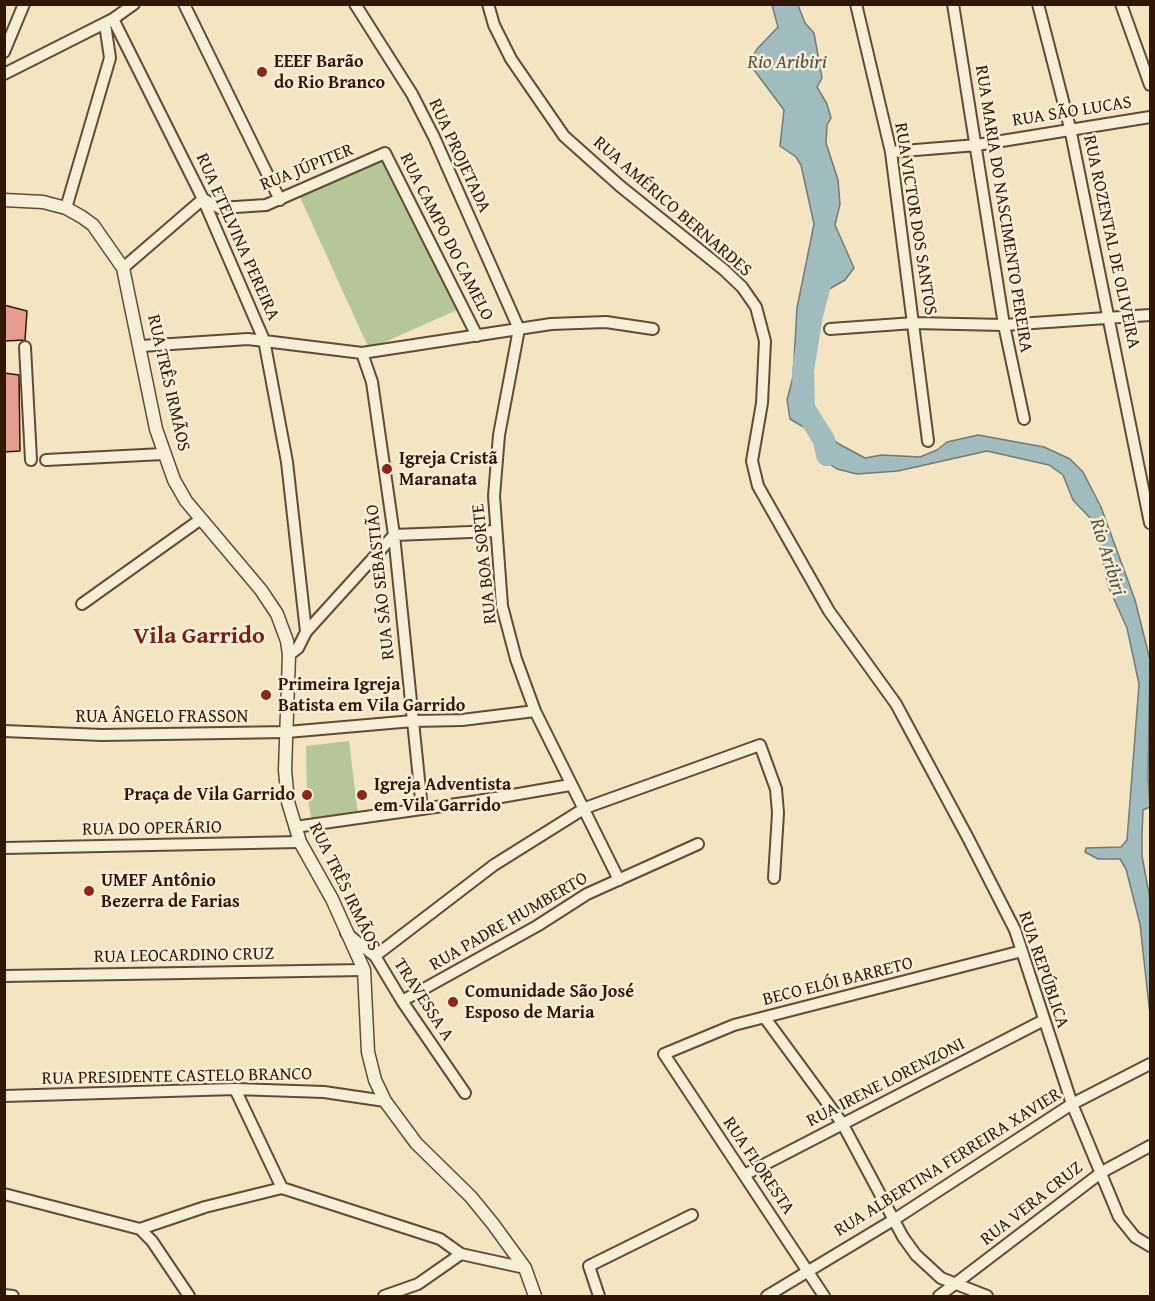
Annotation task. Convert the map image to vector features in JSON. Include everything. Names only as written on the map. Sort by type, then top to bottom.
[{"type":"street","points":[[4,52],[24,4]]},
{"type":"street","points":[[4,74],[109,22],[134,4]]},
{"type":"street","points":[[184,4],[279,200]]},
{"type":"street","name":"RUA PROJETADA","points":[[355,4],[412,94],[434,137],[519,329]]},
{"type":"street","name":"RUA AMÉRICO BERNARDES","points":[[488,4],[494,25],[512,59],[564,136],[620,186],[723,269],[742,287],[756,307],[765,341],[762,403],[752,461],[758,486],[829,611],[896,704]]},
{"type":"street","name":"RUA VICTOR DOS SANTOS","points":[[856,4],[891,152],[928,441]]},
{"type":"street","name":"RUA MARIA DO NASCIMENTO PEREIRA","points":[[952,4],[977,145],[1004,325],[1024,419]]},
{"type":"street","name":"RUA ROZENTAL DE OLIVEIRA","points":[[1038,4],[1070,128],[1110,316],[1150,523]]},
{"type":"street","points":[[1121,4],[1150,85]]},
{"type":"street","points":[[66,208],[110,58],[109,22]]},
{"type":"street","name":"RUA ETELVINA PEREIRA","points":[[109,22],[203,199],[264,340],[287,462],[306,632]]},
{"type":"street","name":"RUA SÃO LUCAS","points":[[891,152],[977,145],[1070,128],[1150,117]]},
{"type":"street","name":"RUA JÚPITER","points":[[203,199],[220,208],[266,205],[385,153]]},
{"type":"street","name":"RUA CAMPO DO CAMELO","points":[[385,153],[477,336]]},
{"type":"street","points":[[123,268],[203,199]]},
{"type":"street","name":"RUA TRÊS IRMÃOS","points":[[4,200],[44,202],[66,208],[93,225],[123,268],[163,454],[178,487],[201,519],[261,590],[277,614],[289,655],[285,770],[288,802],[300,842],[332,899],[364,970],[368,1052],[375,1080],[385,1101],[416,1143],[471,1197],[525,1268],[536,1296]]},
{"type":"street","points":[[830,329],[914,323],[1004,325],[1150,315]]},
{"type":"street","points":[[141,346],[219,339],[264,340],[362,353],[551,324],[606,322],[653,329]]},
{"type":"street","name":"RUA BOA SORTE","points":[[519,329],[500,435],[494,496],[502,606],[513,650],[535,711],[619,880]]},
{"type":"street","points":[[25,347],[31,460]]},
{"type":"street","name":"RUA SÃO SEBASTIÃO","points":[[362,353],[372,382],[394,535],[422,809]]},
{"type":"street","points":[[46,460],[163,454]]},
{"type":"street","points":[[81,604],[201,519]]},
{"type":"street","points":[[289,655],[298,648],[306,632],[394,535],[496,531]]},
{"type":"street","name":"RUA REPÚBLICA","points":[[896,704],[1010,920],[1072,1104],[1119,1217],[1135,1237],[1150,1246]]},
{"type":"street","name":"RUA ÂNGELO FRASSON","points":[[4,731],[102,735],[287,732],[413,721],[462,720],[535,711]]},
{"type":"street","points":[[375,956],[494,866],[585,808],[760,745],[776,789],[777,834],[774,878]]},
{"type":"street","points":[[295,827],[570,785]]},
{"type":"street","name":"RUA DO OPERÁRIO","points":[[4,848],[300,842]]},
{"type":"street","name":"RUA PADRE HUMBERTO","points":[[402,1001],[537,926],[587,894],[698,844]]},
{"type":"street","name":"TRAVESSA A","points":[[346,933],[375,956],[402,1001],[465,1093]]},
{"type":"street","name":"BECO ELÓI BARRETO","points":[[664,1054],[734,1025],[1022,951]]},
{"type":"street","name":"RUA LEOCARDINO CRUZ","points":[[4,976],[364,970]]},
{"type":"street","points":[[765,1018],[842,1123],[903,1237],[927,1267],[941,1278],[987,1296]]},
{"type":"street","name":"RUA IRENE LORENZONI","points":[[744,1175],[1044,1020]]},
{"type":"street","name":"RUA FLORESTA","points":[[664,1054],[824,1296]]},
{"type":"street","name":"RUA ALBERTINA FERREIRA XAVIER","points":[[767,1296],[895,1219],[1072,1104],[1150,1064]]},
{"type":"street","points":[[234,1089],[282,1188]]},
{"type":"street","name":"RUA PRESIDENTE CASTELO BRANCO","points":[[4,1096],[234,1089],[324,1092],[385,1101]]},
{"type":"street","name":"RUA VERA CRUZ","points":[[939,1296],[1102,1172],[1150,1146]]},
{"type":"street","points":[[140,1229],[205,1207],[282,1188],[440,1239],[461,1254],[525,1268]]},
{"type":"street","points":[[4,1194],[140,1229],[152,1241],[189,1296]]},
{"type":"street","points":[[599,1296],[589,1266],[692,1215]]},
{"type":"street","points":[[384,1296],[418,1284],[461,1254]]},
{"type":"street","points":[[4,1295],[13,1296]]},
{"type":"green space","points":[[381,160],[457,310],[369,349],[300,197]]},
{"type":"green space","points":[[349,741],[358,815],[312,822],[307,795],[306,746]]},
{"type":"water","name":"Rio Aribiri","points":[[772,5],[798,5],[805,23],[814,33],[822,78],[817,87],[827,104],[831,118],[827,125],[826,143],[838,180],[840,204],[835,225],[854,268],[845,280],[824,292],[817,293],[811,300],[806,348],[800,374],[799,405],[802,415],[839,444],[865,458],[882,455],[920,457],[937,450],[947,442],[978,435],[1044,447],[1070,459],[1083,472],[1101,507],[1135,600],[1150,660],[1148,777],[1150,807],[1143,810],[1142,856],[1150,899],[1150,1015],[1140,924],[1126,869],[1120,859],[1098,859],[1085,852],[1086,848],[1121,847],[1127,840],[1139,684],[1127,628],[1109,588],[1093,521],[1073,500],[1063,475],[1049,465],[987,451],[898,471],[857,474],[837,469],[825,461],[818,444],[807,429],[790,419],[787,400],[793,377],[797,308],[814,224],[801,165],[796,157],[780,146],[784,110],[754,70],[753,56],[778,27]]},
{"type":"building","points":[[4,305],[27,311],[25,340],[4,341]]},
{"type":"building","points":[[4,373],[19,375],[20,451],[4,452]]},
{"type":"waterway","name":"Rio Aribiri","points":[[826,262],[812,315],[803,370],[804,408],[824,440],[827,455]]},
{"type":"place","name":"EEEF Barão do Rio Branco","points":[[262,72]]},
{"type":"place","name":"Igreja Cristã Maranata","points":[[387,469]]},
{"type":"place","name":"Primeira Igreja Batista em Vila Garrido","points":[[266,695]]},
{"type":"place","name":"Praça de Vila Garrido","points":[[307,795]]},
{"type":"place","name":"Igreja Adventista em Vila Garrido","points":[[362,795]]},
{"type":"place","name":"UMEF Antônio Bezerra de Farias","points":[[89,891]]},
{"type":"place","name":"Comunidade São José Esposo de Maria","points":[[453,1002]]},
{"type":"district","name":"Vila Garrido","points":[[199,637]]}]
